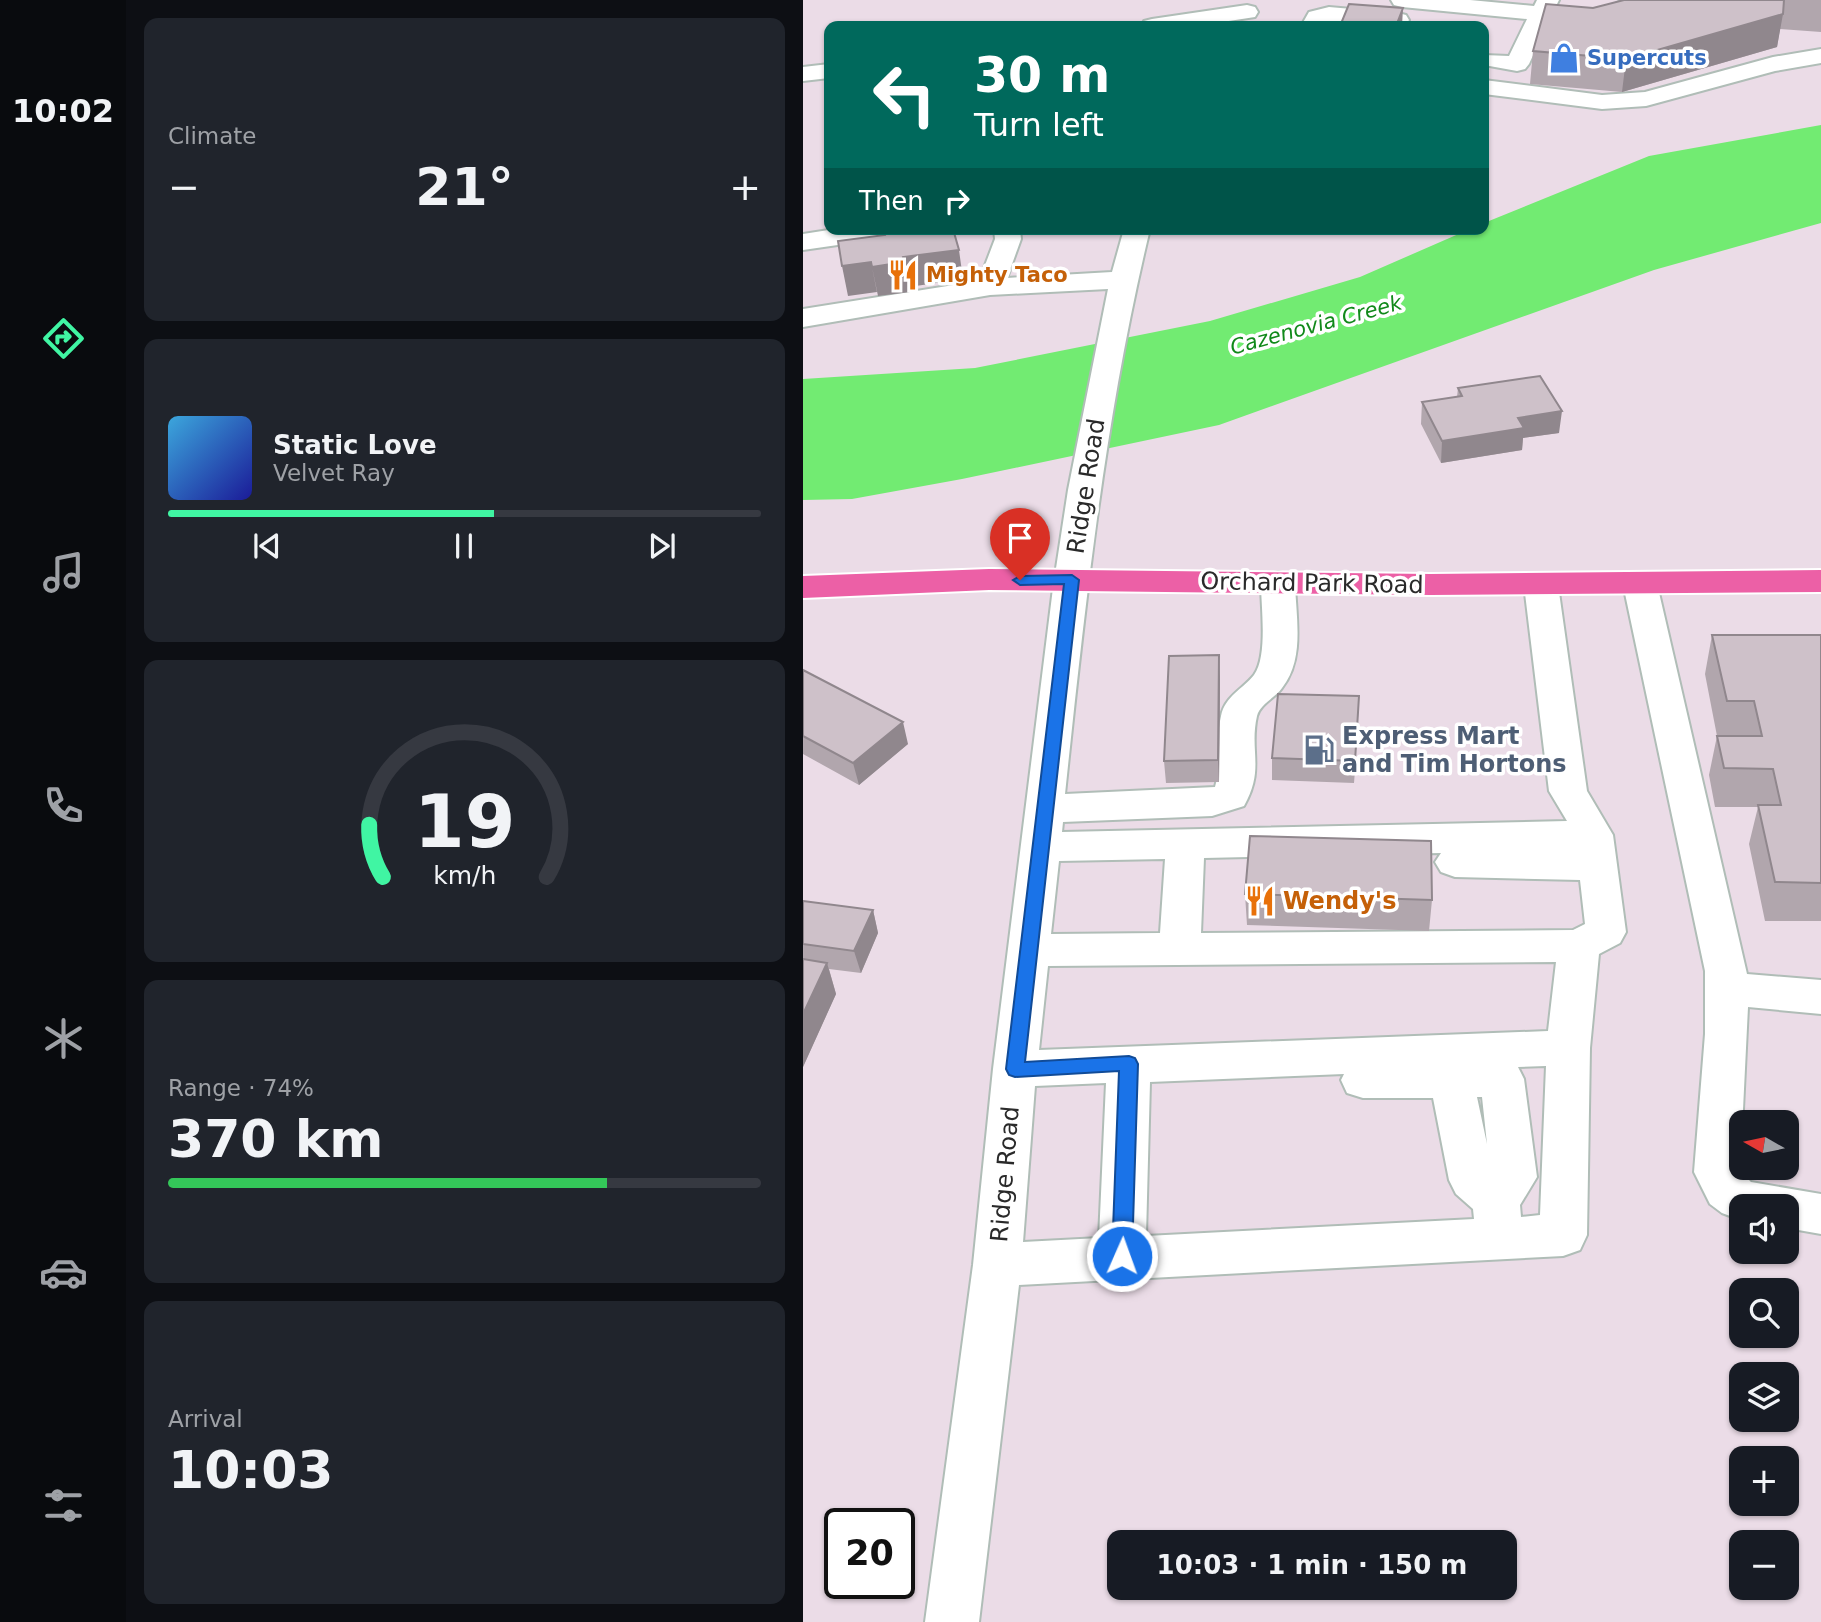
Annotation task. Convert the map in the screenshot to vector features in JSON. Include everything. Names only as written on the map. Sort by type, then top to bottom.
[{"type":"main road","name":"Orchard Park Road","points":[[803,587],[942,581],[1072,580],[1541,586],[1821,581]]},
{"type":"street","points":[[1402,0],[1545,7],[1584,18],[1609,15],[1629,8],[1635,0]]},
{"type":"street","points":[[1510,91],[1518,64],[1545,7]]},
{"type":"street","points":[[1189,21],[1247,13]]},
{"type":"street","points":[[1321,20],[1344,21]]},
{"type":"street","points":[[1490,52],[1518,64]]},
{"type":"street","points":[[1489,88],[1602,102],[1646,99],[1773,64],[1821,56]]},
{"type":"street","points":[[803,74],[824,72]]},
{"type":"street","points":[[803,242],[851,235]]},
{"type":"street","points":[[990,287],[1008,235]]},
{"type":"street","name":"Ridge Road","points":[[952,1622],[997,1265],[1015,1069],[1072,580],[1084,490],[1116,312],[1135,235]]},
{"type":"street","points":[[803,318],[990,287],[1122,280]]},
{"type":"street","points":[[1044,809],[1212,802],[1230,796],[1238,782],[1239,715],[1246,701],[1272,677],[1278,662],[1278,583]]},
{"type":"street","points":[[1640,584],[1726,971],[1727,1034],[1717,1172],[1723,1189],[1729,1194]]},
{"type":"street","points":[[1029,950],[1579,946],[1606,932],[1595,850],[1568,791],[1541,586]]},
{"type":"street","points":[[1040,847],[1203,844],[1262,856],[1595,850]]},
{"type":"street","points":[[1180,948],[1203,844]]},
{"type":"street","points":[[997,1265],[1122,1256],[1497,1219],[1563,1235],[1568,1048],[1579,946]]},
{"type":"street","points":[[1726,989],[1821,997]]},
{"type":"street","points":[[1015,1069],[1568,1048]]},
{"type":"street","points":[[1143,1063],[1189,1078],[1452,1080],[1473,1180],[1497,1219]]},
{"type":"street","points":[[1122,1256],[1143,1063]]},
{"type":"street","points":[[1799,1210],[1821,1214]]},
{"type":"water","name":"Cazenovia Creek","points":[[1821,125],[1821,223],[1654,270],[1219,425],[962,479],[852,499],[803,500],[803,379],[975,368],[1210,321],[1360,277],[1456,235],[1489,235],[1489,221],[1649,156]]},
{"type":"building","points":[[1624,0],[1784,0],[1783,14],[1626,59],[1533,51],[1546,4],[1593,8]]},
{"type":"building","points":[[1349,4],[1403,8],[1398,21],[1342,21]]},
{"type":"building","points":[[885,235],[955,235],[959,250],[903,257],[904,262],[872,267],[871,262],[842,266],[838,241]]},
{"type":"building","points":[[1540,376],[1562,411],[1518,418],[1524,428],[1442,441],[1422,402],[1462,396],[1458,388]]},
{"type":"building","points":[[1712,635],[1821,635],[1821,883],[1775,882],[1758,805],[1781,805],[1773,769],[1724,768],[1717,736],[1762,736],[1754,701],[1727,701]]},
{"type":"building","points":[[1219,655],[1218,760],[1164,761],[1169,656]]},
{"type":"building","points":[[803,670],[903,722],[853,763],[803,736]]},
{"type":"building","points":[[1278,694],[1359,696],[1355,761],[1272,758]]},
{"type":"building","points":[[1250,836],[1431,841],[1432,900],[1245,894]]},
{"type":"building","points":[[803,901],[873,910],[854,951],[803,944]]},
{"type":"building","points":[[803,959],[827,963],[803,1014]]},
{"type":"place","name":"Supercuts","points":[[1564,58]]},
{"type":"place","name":"Mighty Taco","points":[[903,275]]},
{"type":"place","name":"Express Mart and Tim Hortons","points":[[1319,750]]},
{"type":"place","name":"Wendy's","points":[[1260,901]]},
{"type":"route","points":[[1020,580],[1072,580],[1015,1069],[1129,1064],[1122,1256]]}]
